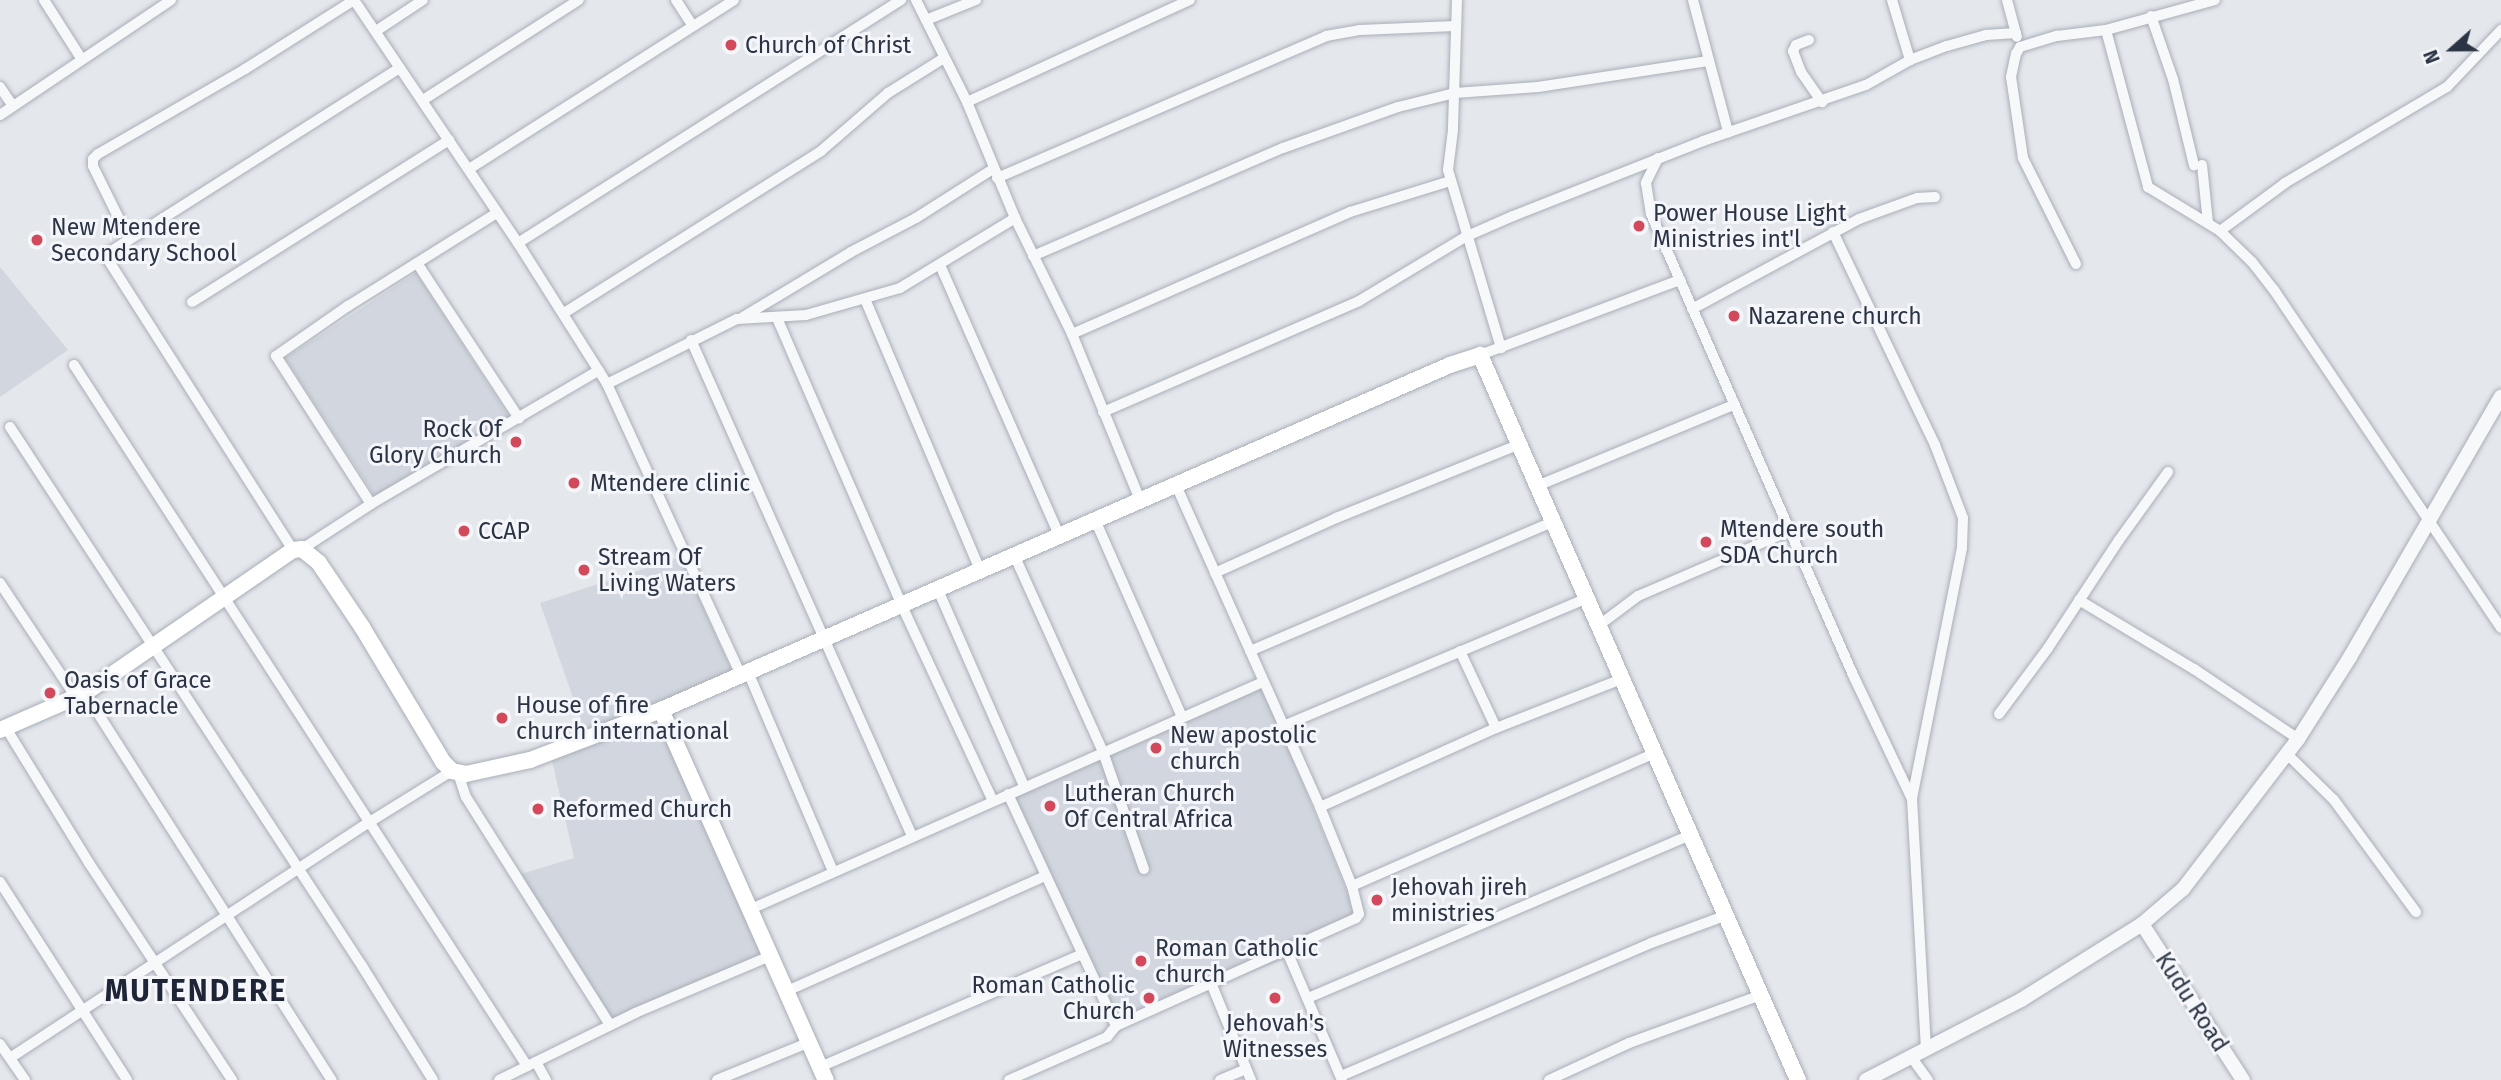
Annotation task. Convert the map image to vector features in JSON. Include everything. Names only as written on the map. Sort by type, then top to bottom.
[{"type":"main road","points":[[3,729],[80,695],[298,550],[320,563],[443,762],[455,772],[473,773],[530,760],[662,710],[1177,487],[1450,365],[1480,355],[1798,1080]]},
{"type":"main road","points":[[662,710],[823,1074]]},
{"type":"street","points":[[44,0],[81,58]]},
{"type":"street","points":[[146,0],[154,11]]},
{"type":"street","points":[[0,115],[171,0]]},
{"type":"street","points":[[130,239],[93,166],[93,159],[354,0],[518,243],[607,384],[744,674],[832,871]]},
{"type":"street","points":[[376,31],[423,0]]},
{"type":"street","points":[[423,100],[579,0]]},
{"type":"street","points":[[676,0],[692,25]]},
{"type":"street","points":[[469,169],[734,0]]},
{"type":"street","points":[[518,243],[901,0]]},
{"type":"street","points":[[916,0],[967,102],[995,174],[1072,334],[1141,502]]},
{"type":"street","points":[[926,20],[976,0]]},
{"type":"street","points":[[967,102],[1190,0]]},
{"type":"street","points":[[1457,0],[1450,181],[1500,348]]},
{"type":"street","points":[[1693,0],[1728,132]]},
{"type":"street","points":[[1892,0],[1910,60]]},
{"type":"street","points":[[2007,0],[2020,47]]},
{"type":"street","points":[[2076,264],[2023,158],[2011,77],[2012,61],[2020,47],[2057,36],[2106,30],[2215,0]]},
{"type":"street","points":[[2151,16],[2198,165],[2208,223]]},
{"type":"street","points":[[607,384],[742,317],[851,252],[995,174],[1326,37],[1360,30],[1455,26]]},
{"type":"street","points":[[2106,30],[2144,179],[2152,190],[2220,231],[2252,262],[2274,290],[2501,628]]},
{"type":"street","points":[[2220,231],[2251,205],[2285,183],[2447,87],[2501,30]]},
{"type":"street","points":[[1103,412],[1359,301],[1465,237],[1658,158],[1866,85],[1910,60],[1967,39],[2016,33]]},
{"type":"street","points":[[1809,40],[1796,45],[1793,51],[1801,72],[1822,102]]},
{"type":"street","points":[[564,313],[821,151],[888,93],[944,58]]},
{"type":"street","points":[[1033,256],[1283,148],[1398,107],[1455,93],[1538,87],[1708,61]]},
{"type":"street","points":[[400,68],[108,252],[105,260],[298,550],[598,370]]},
{"type":"street","points":[[0,87],[13,106]]},
{"type":"street","points":[[192,302],[449,140]]},
{"type":"street","points":[[1658,158],[1648,176],[1647,192],[1651,214],[1790,531],[1912,799]]},
{"type":"street","points":[[1072,334],[1350,212],[1450,181]]},
{"type":"street","points":[[1692,309],[1833,232],[1898,204],[1935,197]]},
{"type":"street","points":[[371,504],[276,356],[497,213]]},
{"type":"street","points":[[742,317],[806,315],[900,288],[1015,218]]},
{"type":"street","points":[[1833,232],[1935,445],[1963,519],[1962,548],[1912,799],[1926,1050]]},
{"type":"street","points":[[417,263],[519,418]]},
{"type":"street","points":[[940,265],[1060,537]]},
{"type":"street","points":[[1480,355],[1679,280]]},
{"type":"street","points":[[865,299],[981,572]]},
{"type":"street","points":[[777,318],[902,606],[993,801]]},
{"type":"street","points":[[691,340],[827,638],[912,836]]},
{"type":"street","points":[[74,365],[368,823],[532,1064],[546,1080]]},
{"type":"street","points":[[1866,1080],[2021,1000],[2142,925],[2183,889],[2288,755],[2501,397]]},
{"type":"street","points":[[1537,486],[1734,405]]},
{"type":"street","points":[[10,427],[154,645],[433,1080]]},
{"type":"street","points":[[1215,573],[1336,518],[1520,444]]},
{"type":"street","points":[[1999,714],[2168,472]]},
{"type":"street","points":[[1009,1080],[1107,1037],[1116,1026],[1356,918],[1359,906],[1320,807],[1177,487]]},
{"type":"street","points":[[1096,522],[1182,717]]},
{"type":"street","points":[[1250,651],[1553,522]]},
{"type":"street","points":[[1598,626],[1638,596],[1790,531]]},
{"type":"street","points":[[1015,557],[1103,752],[1144,869]]},
{"type":"street","points":[[0,584],[80,695],[332,1080]]},
{"type":"street","points":[[938,590],[1024,786]]},
{"type":"street","points":[[1283,726],[1587,598]]},
{"type":"street","points":[[2079,600],[2194,669],[2298,739]]},
{"type":"street","points":[[1460,651],[1496,728]]},
{"type":"street","points":[[1320,807],[1496,728],[1622,679]]},
{"type":"street","points":[[751,909],[1263,682]]},
{"type":"street","points":[[3,729],[232,1080]]},
{"type":"street","points":[[1352,886],[1655,753]]},
{"type":"street","points":[[2288,755],[2319,782],[2340,807],[2416,912]]},
{"type":"street","points":[[10,1058],[368,823],[455,772],[466,797],[610,1025]]},
{"type":"street","points":[[1007,794],[1116,1026]]},
{"type":"street","points":[[1308,998],[1514,907],[1691,835]]},
{"type":"street","points":[[787,991],[1045,876]]},
{"type":"street","points":[[0,882],[127,1080]]},
{"type":"street","points":[[1286,949],[1341,1078],[1651,943],[1727,915]]},
{"type":"street","name":"Kudu Road","points":[[2142,925],[2243,1080]]},
{"type":"street","points":[[823,1074],[1082,954]]},
{"type":"street","points":[[499,1080],[610,1025],[772,955]]},
{"type":"street","points":[[1211,984],[1251,1080]]},
{"type":"street","points":[[1549,1080],[1629,1043],[1761,995]]},
{"type":"street","points":[[717,1080],[810,1042]]},
{"type":"street","points":[[0,1044],[25,1080]]},
{"type":"street","points":[[1912,1058],[1928,1080]]},
{"type":"street","points":[[1220,1080],[1246,1069]]},
{"type":"shaded area","points":[[0,267],[68,350],[0,397]]},
{"type":"shaded area","points":[[416,273],[509,416],[378,501],[285,358]]},
{"type":"shaded area","points":[[680,557],[736,680],[662,713],[769,959],[607,1026],[514,876],[574,858],[551,756],[588,741],[540,603]]},
{"type":"shaded area","points":[[1263,686],[1356,914],[1291,957],[1111,1026],[1005,799]]},
{"type":"place","name":"Church of Christ","points":[[731,45]]},
{"type":"place","name":"Power House Light Ministries int'l","points":[[1639,226]]},
{"type":"place","name":"New Mtendere Secondary School","points":[[37,240]]},
{"type":"place","name":"Nazarene church","points":[[1734,316]]},
{"type":"place","name":"Rock Of Glory Church","points":[[516,442]]},
{"type":"place","name":"Mtendere clinic","points":[[574,483]]},
{"type":"place","name":"CCAP","points":[[464,531]]},
{"type":"place","name":"Mtendere south SDA Church","points":[[1706,542]]},
{"type":"place","name":"Stream Of Living Waters","points":[[584,570]]},
{"type":"place","name":"Oasis of Grace Tabernacle","points":[[50,693]]},
{"type":"place","name":"House of fire church international","points":[[502,718]]},
{"type":"place","name":"New apostolic church","points":[[1156,748]]},
{"type":"place","name":"Lutheran Church Of Central Africa","points":[[1050,806]]},
{"type":"place","name":"Reformed Church","points":[[538,809]]},
{"type":"place","name":"Jehovah jireh ministries","points":[[1377,900]]},
{"type":"place","name":"Roman Catholic church","points":[[1141,961]]},
{"type":"place","name":"Roman Catholic Church","points":[[1149,998]]},
{"type":"place","name":"Jehovah's Witnesses","points":[[1275,998]]},
{"type":"district","name":"MUTENDERE","points":[[196,991]]}]
